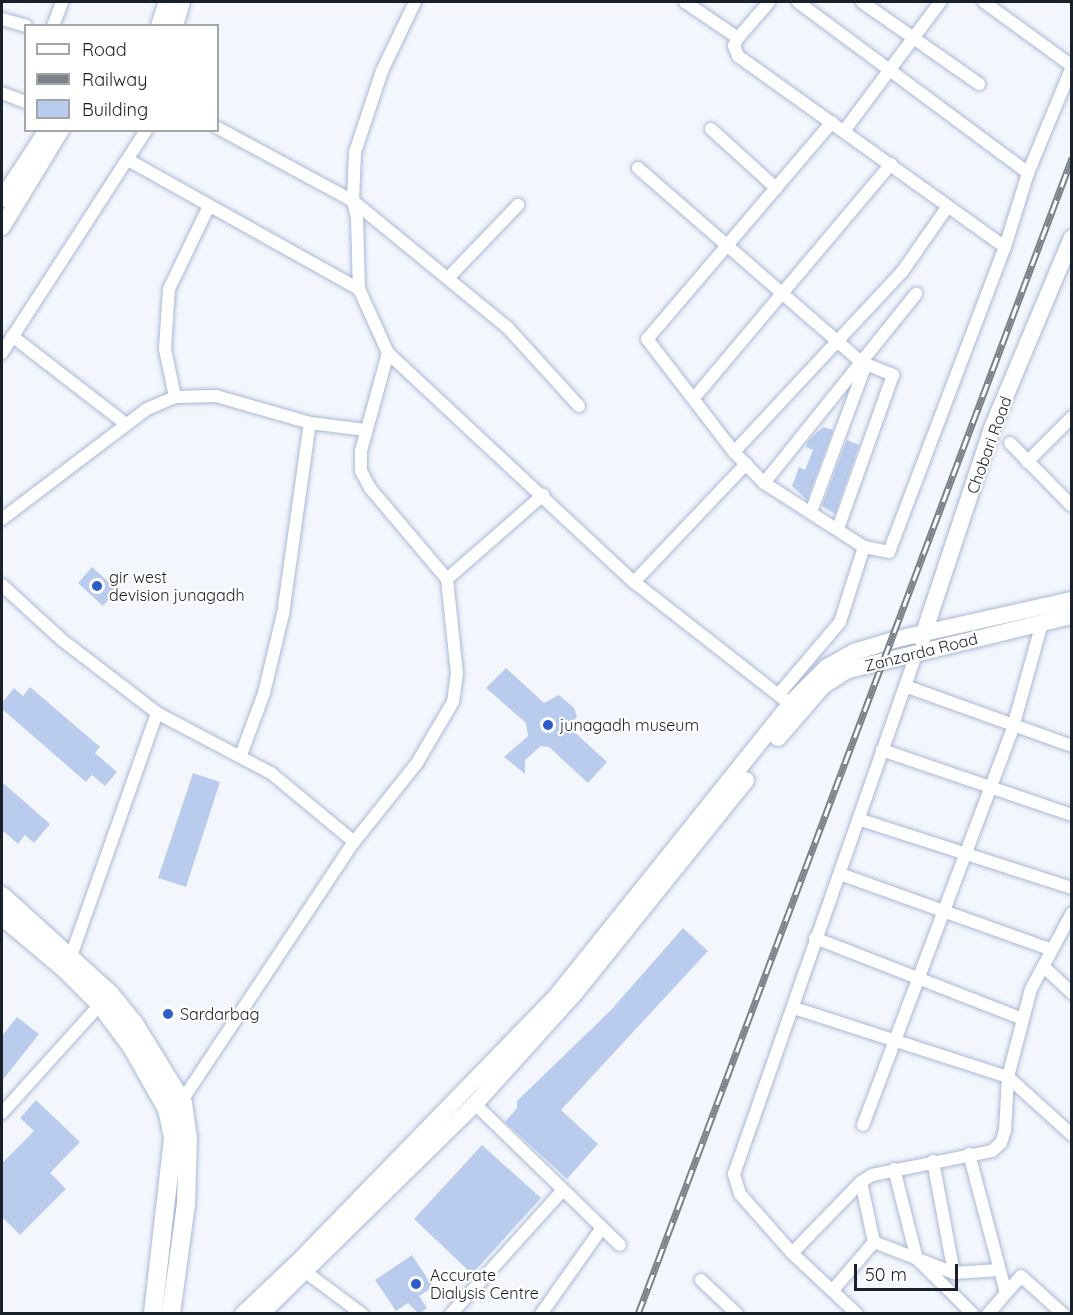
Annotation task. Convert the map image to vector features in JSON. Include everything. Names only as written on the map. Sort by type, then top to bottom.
[{"type":"main road","points":[[160,24],[166,2]]},
{"type":"main road","points":[[176,24],[182,2]]},
{"type":"main road","points":[[2,199],[46,132]]},
{"type":"main road","points":[[2,227],[60,132]]},
{"type":"main road","name":"Chobari Road","points":[[916,655],[992,429],[1071,238]]},
{"type":"main road","points":[[243,1314],[421,1138],[554,999],[785,699],[832,663],[854,652],[925,633],[1071,600]]},
{"type":"main road","name":"Zanzarda Road","points":[[261,1314],[307,1273],[475,1104],[583,984],[790,723],[823,686],[840,674],[1071,616]]},
{"type":"main road","points":[[2,896],[71,956],[105,999],[168,1114],[173,1138],[153,1314]]},
{"type":"main road","points":[[2,916],[132,1022],[183,1102],[188,1137],[186,1204],[171,1314]]},
{"type":"street","points":[[54,24],[62,2]]},
{"type":"street","points":[[415,2],[382,71],[355,152],[353,201],[359,289],[388,353],[634,582],[785,699],[840,622],[864,547]]},
{"type":"street","points":[[685,2],[738,38]]},
{"type":"street","points":[[798,2],[1028,173]]},
{"type":"street","points":[[862,2],[979,84]]},
{"type":"street","points":[[844,131],[940,2]]},
{"type":"street","points":[[832,122],[647,339],[734,452],[764,483],[864,547],[889,552],[1005,247],[1028,173],[1071,67],[984,2]]},
{"type":"street","points":[[764,3],[734,46],[738,57],[1005,247]]},
{"type":"street","points":[[2,19],[24,25]]},
{"type":"street","points":[[2,93],[24,101]]},
{"type":"street","points":[[219,129],[353,201],[507,327],[579,406]]},
{"type":"street","points":[[711,129],[776,188]]},
{"type":"street","points":[[2,353],[145,132]]},
{"type":"street","points":[[128,160],[359,289]]},
{"type":"street","points":[[694,398],[891,164]]},
{"type":"street","points":[[638,168],[784,291],[864,363],[894,375],[838,529]]},
{"type":"street","points":[[449,278],[518,205]]},
{"type":"street","points":[[175,397],[165,349],[169,289],[209,206]]},
{"type":"street","points":[[734,452],[902,272],[948,206]]},
{"type":"street","points":[[764,483],[864,363],[916,294]]},
{"type":"street","points":[[12,336],[126,424]]},
{"type":"street","points":[[168,1114],[183,1102],[354,842],[417,763],[453,702],[457,674],[447,579],[370,488],[361,471],[366,430],[388,353]]},
{"type":"street","points":[[811,512],[864,363]]},
{"type":"street","points":[[2,519],[126,424],[175,397],[216,396],[310,423],[366,430]]},
{"type":"street","points":[[1028,462],[1071,417]]},
{"type":"street","points":[[241,754],[264,693],[283,614],[310,423]]},
{"type":"street","points":[[1010,443],[1071,506]]},
{"type":"street","points":[[634,582],[746,464]]},
{"type":"street","points":[[447,579],[543,495]]},
{"type":"street","points":[[2,585],[62,640],[156,713],[241,754],[271,773],[354,842]]},
{"type":"street","points":[[863,1125],[1013,727],[1042,623]]},
{"type":"street","points":[[857,1314],[792,1253],[740,1194],[733,1181],[794,1008],[815,938],[840,874],[916,655]]},
{"type":"street","points":[[905,686],[1013,727],[1071,746]]},
{"type":"street","points":[[71,956],[156,713]]},
{"type":"street","points":[[882,750],[1071,815]]},
{"type":"street","points":[[858,819],[966,852],[1071,888]]},
{"type":"street","points":[[840,874],[943,913],[1052,950]]},
{"type":"street","points":[[792,1253],[861,1182],[894,1169],[992,1151],[1003,1140],[1008,1077],[1031,989],[1071,913]]},
{"type":"street","points":[[815,938],[1023,1018]]},
{"type":"street","points":[[1043,966],[1071,993]]},
{"type":"street","points":[[2,1113],[105,999]]},
{"type":"street","points":[[794,1008],[1008,1077],[1071,1135]]},
{"type":"street","points":[[475,1104],[620,1245]]},
{"type":"street","points":[[969,1154],[1006,1293]]},
{"type":"street","points":[[933,1161],[954,1273]]},
{"type":"street","points":[[894,1169],[917,1259],[973,1314]]},
{"type":"street","points":[[861,1182],[874,1242]]},
{"type":"street","points":[[451,1314],[563,1190]]},
{"type":"street","points":[[541,1314],[602,1228]]},
{"type":"street","points":[[833,1290],[874,1242]]},
{"type":"street","points":[[874,1242],[954,1273],[999,1270]]},
{"type":"street","points":[[307,1273],[362,1314]]},
{"type":"street","points":[[988,1314],[1022,1276],[1065,1314],[1071,1309]]},
{"type":"street","points":[[701,1281],[737,1314]]},
{"type":"building","points":[[823,427],[833,430],[807,500],[792,486],[799,467],[805,470],[813,450],[806,447],[808,441]]},
{"type":"building","points":[[847,440],[859,445],[835,514],[822,506]]},
{"type":"building","name":"gir west devision junagadh","points":[[92,567],[117,590],[103,606],[78,583]]},
{"type":"building","name":"junagadh museum","points":[[506,668],[544,703],[559,695],[574,708],[577,717],[568,726],[607,762],[588,783],[549,747],[541,746],[525,760],[525,774],[504,757],[528,736],[526,723],[486,688]]},
{"type":"building","points":[[30,687],[100,747],[95,753],[117,772],[105,786],[92,775],[86,782],[2,709],[2,703],[14,688],[23,696]]},
{"type":"building","points":[[193,773],[220,782],[186,887],[158,878]]},
{"type":"building","points":[[2,782],[50,824],[34,843],[25,835],[18,844],[2,830]]},
{"type":"building","points":[[683,928],[708,951],[561,1110],[598,1144],[567,1179],[505,1122],[517,1108],[517,1101],[611,1010]]},
{"type":"building","points":[[17,1017],[39,1034],[2,1081],[2,1036]]},
{"type":"building","points":[[36,1100],[80,1142],[50,1173],[66,1189],[20,1235],[2,1217],[2,1163],[34,1131],[20,1118]]},
{"type":"building","points":[[482,1145],[541,1198],[472,1274],[414,1219]]},
{"type":"building","points":[[412,1255],[433,1287],[419,1296],[427,1308],[419,1314],[408,1303],[396,1311],[375,1280]]},
{"type":"railway","points":[[638,1314],[1072,158]]},
{"type":"place","name":"gir west devision junagadh","points":[[97,586]]},
{"type":"place","name":"junagadh museum","points":[[548,725]]},
{"type":"place","name":"Sardarbag","points":[[168,1014]]},
{"type":"place","name":"Accurate Dialysis Centre","points":[[416,1284]]}]
